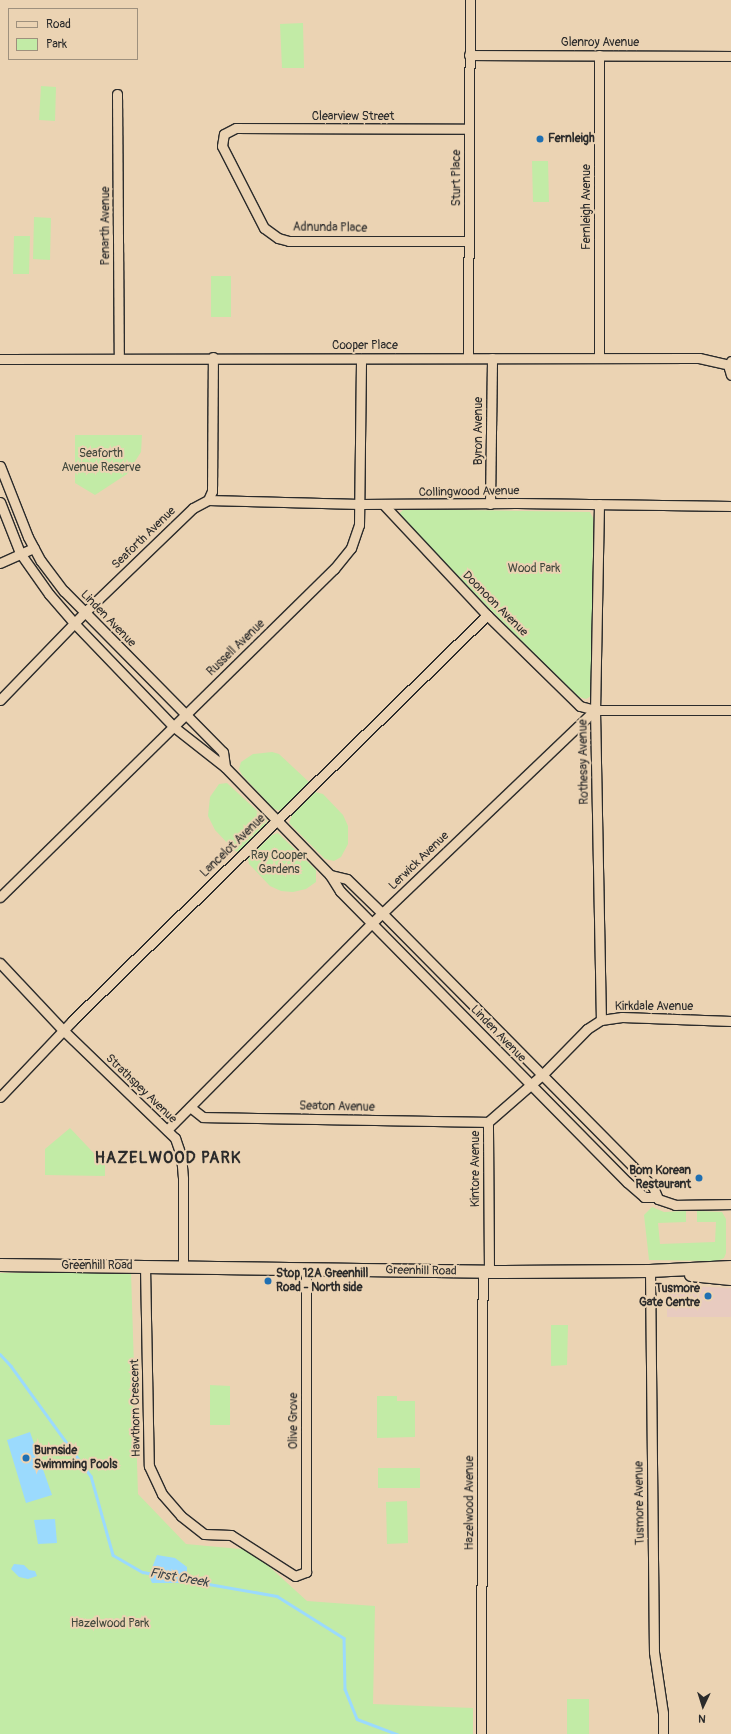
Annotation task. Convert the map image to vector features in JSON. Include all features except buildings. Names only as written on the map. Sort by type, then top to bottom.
[{"type":"main road","name":"Greenhill Road","points":[[0,1265],[183,1266],[486,1272],[650,1271],[731,1267]]},
{"type":"main road","name":"Greenhill Road","points":[[650,1271],[731,1279]]},
{"type":"street","name":"Sturt Place","points":[[468,357],[470,0]]},
{"type":"street","name":"Glenroy Avenue","points":[[469,54],[731,56]]},
{"type":"street","name":"Fernleigh Avenue","points":[[599,55],[600,358]]},
{"type":"street","name":"Penarth Avenue","points":[[117,94],[119,357]]},
{"type":"street","name":"Clearview Street","points":[[236,128],[469,130]]},
{"type":"street","name":"Adnunda Place","points":[[236,128],[224,134],[222,146],[264,228],[278,238],[289,241],[468,241]]},
{"type":"street","name":"Cooper Place","points":[[0,359],[119,357],[361,359],[468,357],[699,358],[730,363]]},
{"type":"street","points":[[208,500],[212,491],[213,358]]},
{"type":"street","name":"Byron Avenue","points":[[490,504],[492,358]]},
{"type":"street","name":"Russell Avenue","points":[[0,897],[334,569],[350,548],[359,525],[361,359]]},
{"type":"street","points":[[730,363],[731,375]]},
{"type":"street","name":"Linden Avenue","points":[[0,466],[34,548],[64,591],[185,716],[223,752],[225,768]]},
{"type":"street","points":[[0,492],[11,491]]},
{"type":"street","name":"Collingwood Avenue","points":[[208,500],[384,505],[599,504],[731,506]]},
{"type":"street","name":"Seaforth Avenue","points":[[0,700],[74,622],[193,508],[208,500]]},
{"type":"street","name":"Linden Avenue","points":[[0,502],[20,553],[49,594],[74,622],[174,726],[225,768],[330,876],[336,887],[618,1173],[644,1197],[656,1197]]},
{"type":"street","name":"Rothesay Avenue","points":[[599,504],[595,710],[601,1020]]},
{"type":"street","name":"Doonoon Avenue","points":[[384,505],[487,615],[580,706],[595,710]]},
{"type":"street","points":[[0,563],[34,548]]},
{"type":"street","name":"Lancelot Avenue","points":[[0,1097],[63,1030],[487,615]]},
{"type":"street","points":[[595,710],[731,710]]},
{"type":"street","name":"Lerwick Avenue","points":[[167,1130],[382,913],[595,710]]},
{"type":"street","name":"Linden Avenue","points":[[330,876],[347,879],[382,913],[543,1074],[653,1187],[656,1197],[664,1203],[675,1206],[731,1204]]},
{"type":"street","name":"Strathspey Avenue","points":[[0,963],[63,1030],[175,1138],[181,1155],[183,1179],[183,1266]]},
{"type":"street","name":"Kirkdale Avenue","points":[[531,1085],[587,1029],[601,1020],[622,1017],[731,1021]]},
{"type":"street","name":"Kintore Avenue","points":[[486,1272],[488,1122],[531,1085]]},
{"type":"street","name":"Seaton Avenue","points":[[190,1107],[203,1117],[488,1122]]},
{"type":"street","points":[[618,1173],[628,1163]]},
{"type":"street","name":"Hawthorn Crescent","points":[[145,1266],[149,1466],[162,1494],[182,1516],[204,1534],[231,1536],[295,1576],[306,1572]]},
{"type":"street","name":"Olive Grove","points":[[306,1269],[306,1572]]},
{"type":"street","name":"Tusmore Avenue","points":[[650,1271],[654,1652],[663,1713],[663,1734]]},
{"type":"street","name":"Hazelwood Avenue","points":[[481,1734],[486,1272]]},
{"type":"shaded area","points":[[667,1285],[731,1288],[731,1317],[667,1317]]},
{"type":"green space","points":[[303,23],[304,68],[282,68],[280,24]]},
{"type":"green space","points":[[41,86],[56,87],[55,121],[39,120]]},
{"type":"green space","points":[[532,161],[548,161],[549,202],[533,202]]},
{"type":"green space","points":[[34,217],[51,218],[50,260],[33,259]]},
{"type":"green space","points":[[14,236],[30,236],[29,274],[13,274]]},
{"type":"green space","points":[[211,276],[231,276],[231,317],[211,317]]},
{"type":"green space","name":"Seaforth Avenue Reserve","points":[[75,435],[142,435],[141,452],[127,474],[95,495],[75,483]]},
{"type":"green space","name":"Wood Park","points":[[404,509],[590,512],[593,518],[591,696],[586,699],[576,696],[401,519],[400,513]]},
{"type":"green space","points":[[272,752],[279,754],[309,782],[281,811],[274,809],[242,775],[239,769],[241,762],[253,754]]},
{"type":"green space","name":"Ray Cooper Gardens","points":[[227,783],[267,820],[267,826],[240,852],[235,851],[215,830],[208,816],[210,797],[219,784]]},
{"type":"green space","name":"Ray Cooper Gardens","points":[[315,792],[323,794],[343,815],[348,826],[348,844],[341,857],[334,861],[325,859],[289,823],[292,815]]},
{"type":"green space","name":"Ray Cooper Gardens","points":[[278,833],[316,870],[316,882],[306,889],[293,892],[281,891],[270,886],[249,864],[248,859],[272,835]]},
{"type":"green space","points":[[70,1128],[105,1165],[105,1176],[45,1175],[45,1149]]},
{"type":"green space","points":[[652,1207],[664,1212],[686,1211],[686,1222],[658,1223],[660,1244],[715,1242],[716,1222],[697,1222],[697,1211],[722,1212],[726,1219],[726,1253],[724,1258],[717,1261],[649,1260],[644,1215]]},
{"type":"green space","name":"Hazelwood Park","points":[[131,1272],[138,1494],[186,1544],[251,1550],[307,1601],[375,1606],[373,1704],[473,1708],[473,1734],[0,1734],[0,1273]]},
{"type":"green space","points":[[551,1325],[568,1325],[567,1365],[551,1366]]},
{"type":"green space","points":[[210,1385],[230,1386],[230,1425],[210,1425]]},
{"type":"green space","points":[[377,1396],[397,1396],[397,1401],[415,1401],[415,1437],[377,1438]]},
{"type":"green space","points":[[378,1468],[420,1468],[420,1488],[378,1488]]},
{"type":"green space","points":[[407,1501],[408,1543],[387,1544],[386,1502]]},
{"type":"green space","points":[[567,1699],[589,1699],[589,1734],[567,1734]]},
{"type":"water","name":"Burnside Swimming Pools","points":[[30,1432],[52,1495],[26,1503],[7,1440]]},
{"type":"water","points":[[55,1519],[57,1543],[38,1544],[34,1520]]},
{"type":"water","points":[[157,1555],[175,1558],[187,1567],[187,1574],[180,1583],[152,1583],[149,1576]]},
{"type":"water","points":[[14,1564],[24,1565],[29,1570],[35,1571],[37,1576],[28,1579],[19,1577],[11,1569]]},
{"type":"waterway","name":"First Creek","points":[[0,1354],[11,1366],[91,1476],[113,1555],[143,1572],[153,1574]]},
{"type":"waterway","name":"First Creek","points":[[180,1579],[277,1596],[344,1638],[345,1689],[357,1719],[397,1734]]},
{"type":"place","name":"Fernleigh","points":[[540,139]]},
{"type":"place","name":"Bom Korean Restaurant","points":[[699,1178]]},
{"type":"place","name":"Stop 12A Greenhill Road - North side","points":[[268,1281]]},
{"type":"place","name":"Tusmore Gate Centre","points":[[708,1296]]},
{"type":"place","name":"Burnside Swimming Pools","points":[[26,1458]]},
{"type":"district","name":"HAZELWOOD PARK","points":[[168,1158]]}]
